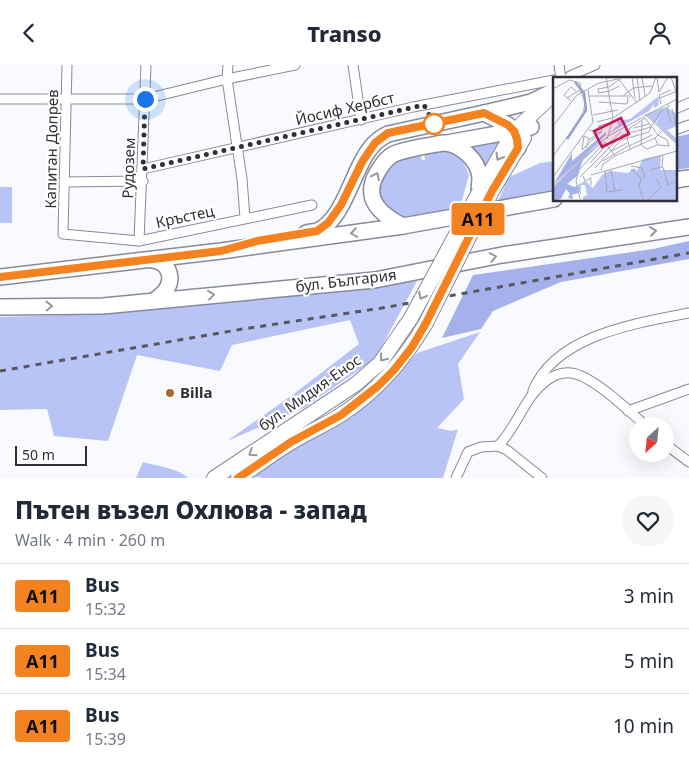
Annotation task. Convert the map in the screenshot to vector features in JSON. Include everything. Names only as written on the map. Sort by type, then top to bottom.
[{"type":"highway","points":[[221,251],[257,241],[317,231],[328,223],[341,205],[362,162],[375,143],[388,133],[484,113],[553,94]]},
{"type":"highway","points":[[484,113],[504,123],[514,131],[518,148]]},
{"type":"highway","points":[[403,226],[387,218],[378,209],[370,193],[373,180],[381,166],[392,154],[409,149],[531,127]]},
{"type":"highway","points":[[433,145],[450,144],[465,151],[478,168],[486,192]]},
{"type":"highway","points":[[676,180],[689,178]]},
{"type":"highway","points":[[0,277],[221,251],[403,226],[553,199]]},
{"type":"highway","name":"бул. България","points":[[0,307],[103,306],[375,279],[502,255],[689,227]]},
{"type":"highway","points":[[184,255],[178,261],[175,273],[176,285],[188,298]]},
{"type":"highway","points":[[148,259],[163,263],[167,266],[170,273],[168,287],[163,295],[154,301]]},
{"type":"main road","name":"бул. Мидия-Енос","points":[[214,478],[356,384],[380,363],[411,318],[486,192],[553,95]]},
{"type":"main road","name":"бул. Мидия-Енос","points":[[238,478],[291,442],[341,415],[378,386],[412,347],[426,323],[514,131],[553,95]]},
{"type":"street","name":"Капитан Допрев","points":[[63,234],[67,65]]},
{"type":"street","name":"Рудозем","points":[[139,241],[143,181],[146,65]]},
{"type":"street","points":[[228,65],[227,79],[245,218]]},
{"type":"street","points":[[0,99],[145,99],[295,65]]},
{"type":"street","points":[[352,65],[361,120]]},
{"type":"street","points":[[559,65],[564,77]]},
{"type":"street","points":[[566,77],[595,65]]},
{"type":"street","name":"Йосиф Хербст","points":[[143,169],[413,107],[553,80]]},
{"type":"street","points":[[676,109],[689,103]]},
{"type":"street","points":[[676,130],[689,125]]},
{"type":"street","points":[[64,182],[143,181]]},
{"type":"street","name":"Кръстец","points":[[63,234],[139,241],[312,205]]},
{"type":"street","points":[[498,446],[506,437],[537,382],[546,371],[576,345],[634,324],[689,313]]},
{"type":"street","points":[[530,397],[552,377],[571,373],[584,377],[635,417]]},
{"type":"street","points":[[628,411],[689,389]]},
{"type":"street","points":[[456,478],[468,451],[481,447],[498,446],[507,450],[542,478]]},
{"type":"street","points":[[674,451],[689,462]]},
{"type":"shaded area","points":[[689,134],[689,168],[676,170],[676,137]]},
{"type":"shaded area","points":[[502,140],[483,172],[466,147]]},
{"type":"shaded area","points":[[444,150],[460,159],[469,175],[462,200],[453,211],[408,218],[393,214],[386,208],[378,196],[380,186],[386,171],[397,159],[421,155],[422,160],[425,160],[424,154]]},
{"type":"shaded area","points":[[553,161],[553,191],[498,201],[509,177],[540,163]]},
{"type":"shaded area","points":[[0,187],[12,187],[12,223],[0,223]]},
{"type":"shaded area","points":[[689,241],[689,259],[561,282],[493,311],[481,329],[442,338],[473,275],[653,249]]},
{"type":"shaded area","points":[[417,281],[375,359],[304,408],[227,441],[291,396],[359,344],[350,320],[232,345],[220,371],[137,355],[108,441],[54,436],[47,409],[0,410],[0,317],[68,315]]},
{"type":"shaded area","points":[[480,332],[458,364],[464,399],[437,428],[451,431],[458,429],[443,478],[263,478],[250,476],[385,388],[417,353]]},
{"type":"shaded area","points":[[143,462],[173,470],[188,478],[136,478]]},
{"type":"railway","points":[[0,371],[243,329],[382,308],[689,253]]},
{"type":"bus line","name":"А11","points":[[0,277],[221,251],[257,241],[317,231],[328,223],[341,205],[362,162],[375,143],[388,133],[484,113],[508,125],[514,131],[518,148],[492,191],[426,323],[412,347],[394,370],[378,386],[352,407],[291,442],[238,478]]},
{"type":"place","name":"Billa","points":[[170,393]]},
{"type":"route","points":[[145,99],[143,169],[424,105],[434,124]]}]
